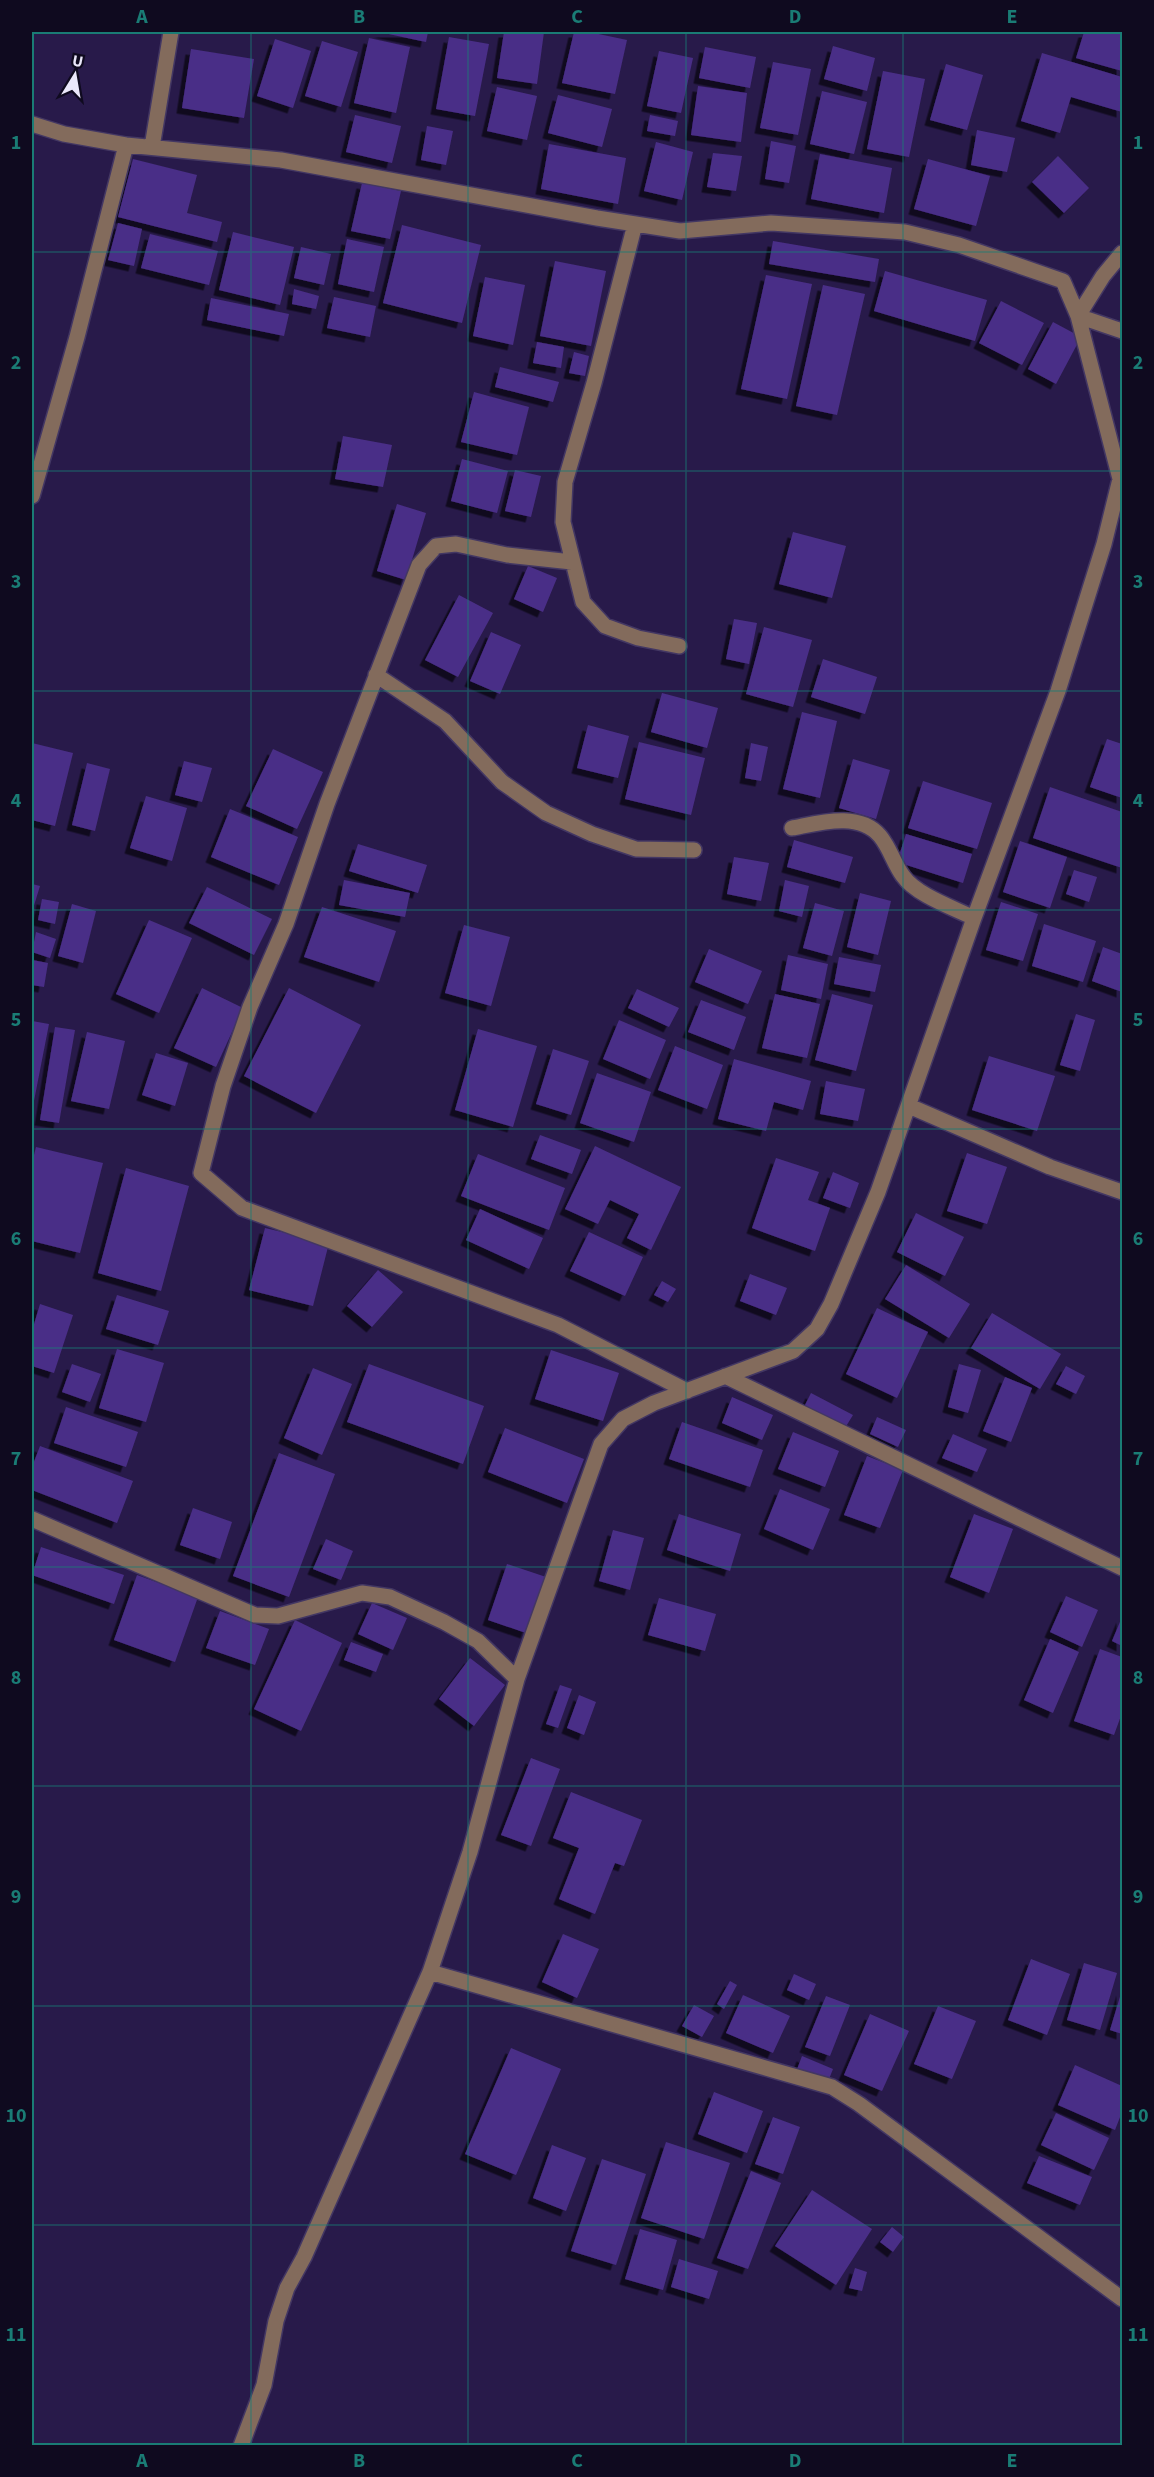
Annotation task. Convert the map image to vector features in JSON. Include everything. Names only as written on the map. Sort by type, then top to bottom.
[{"type":"street","points":[[152,147],[171,32]]},
{"type":"street","points":[[32,124],[64,134],[126,145],[281,160],[680,231],[771,223],[905,232],[959,245],[1063,281],[1078,316],[1121,480],[1104,544],[1058,691],[974,918],[878,1192],[831,1304],[818,1329],[794,1351],[654,1403],[623,1419],[601,1444],[517,1679],[470,1852],[430,1972],[304,2257],[287,2288],[276,2321],[264,2385],[241,2445]]},
{"type":"street","points":[[32,496],[77,337],[126,145]]},
{"type":"street","points":[[635,224],[594,383],[565,482],[563,522],[583,602],[605,626],[638,638],[679,646]]},
{"type":"street","points":[[1078,316],[1103,276],[1122,253]]},
{"type":"street","points":[[1078,316],[1122,331]]},
{"type":"street","points":[[572,562],[507,555],[456,544],[436,546],[420,565],[327,804],[286,924],[250,1007],[223,1086],[201,1173],[242,1208],[558,1325],[687,1391]]},
{"type":"street","points":[[376,675],[445,721],[502,782],[546,813],[592,834],[636,849],[694,850]]},
{"type":"street","points":[[792,828],[836,820],[860,823],[879,834],[903,877],[926,895],[974,918]]},
{"type":"street","points":[[909,1106],[1050,1167],[1122,1192]]},
{"type":"street","points":[[725,1376],[1122,1568]]},
{"type":"street","points":[[32,1519],[255,1615],[278,1616],[362,1593],[390,1597],[478,1641],[517,1679]]},
{"type":"street","points":[[430,1972],[832,2087],[859,2104],[1122,2299]]},
{"type":"building","points":[[379,32],[428,32],[426,42]]},
{"type":"building","points":[[504,32],[544,32],[537,84],[497,78]]},
{"type":"building","points":[[574,32],[589,32],[627,40],[615,94],[562,83]]},
{"type":"building","points":[[1084,32],[1122,32],[1122,71],[1076,58]]},
{"type":"building","points":[[449,37],[489,44],[475,116],[436,109]]},
{"type":"building","points":[[369,38],[410,47],[396,113],[354,103]]},
{"type":"building","points":[[275,39],[311,51],[293,108],[257,96]]},
{"type":"building","points":[[322,41],[358,52],[341,107],[305,96]]},
{"type":"building","points":[[833,46],[875,58],[867,91],[824,79]]},
{"type":"building","points":[[705,47],[756,57],[750,88],[699,78]]},
{"type":"building","points":[[191,49],[254,59],[244,118],[182,108]]},
{"type":"building","points":[[659,51],[693,58],[681,113],[647,106]]},
{"type":"building","points":[[1042,53],[1122,77],[1122,112],[1071,97],[1060,133],[1021,121]]},
{"type":"building","points":[[773,62],[811,69],[798,135],[760,128]]},
{"type":"building","points":[[946,64],[983,75],[967,130],[930,120]]},
{"type":"building","points":[[883,71],[925,79],[909,157],[867,149]]},
{"type":"building","points":[[698,86],[747,93],[741,142],[691,135]]},
{"type":"building","points":[[497,87],[537,96],[527,140],[487,131]]},
{"type":"building","points":[[822,91],[867,102],[854,154],[810,144]]},
{"type":"building","points":[[558,95],[612,109],[602,147],[548,133]]},
{"type":"building","points":[[355,115],[401,126],[392,163],[346,152]]},
{"type":"building","points":[[650,115],[678,121],[675,136],[647,131]]},
{"type":"building","points":[[427,126],[453,131],[446,165],[421,160]]},
{"type":"building","points":[[977,130],[1015,138],[1007,172],[971,165]]},
{"type":"building","points":[[771,141],[796,146],[789,183],[765,179]]},
{"type":"building","points":[[656,142],[693,152],[682,200],[644,191]]},
{"type":"building","points":[[549,144],[626,158],[618,204],[541,189]]},
{"type":"building","points":[[713,153],[742,156],[736,191],[707,187]]},
{"type":"building","points":[[820,154],[892,168],[884,213],[811,199]]},
{"type":"building","points":[[1058,156],[1089,188],[1064,213],[1032,182]]},
{"type":"building","points":[[133,159],[197,175],[187,213],[222,222],[217,242],[118,217]]},
{"type":"building","points":[[928,159],[990,176],[976,226],[914,209]]},
{"type":"building","points":[[362,183],[401,191],[390,239],[351,231]]},
{"type":"building","points":[[118,223],[142,229],[134,266],[108,260]]},
{"type":"building","points":[[402,225],[481,245],[462,323],[383,303]]},
{"type":"building","points":[[233,232],[294,247],[280,305],[219,290]]},
{"type":"building","points":[[150,234],[218,251],[209,285],[141,268]]},
{"type":"building","points":[[347,239],[384,247],[374,292],[338,284]]},
{"type":"building","points":[[773,241],[879,259],[875,282],[769,264]]},
{"type":"building","points":[[301,247],[331,254],[324,285],[294,278]]},
{"type":"building","points":[[555,261],[606,271],[591,346],[540,336]]},
{"type":"building","points":[[885,271],[987,300],[975,341],[874,311]]},
{"type":"building","points":[[766,275],[812,284],[787,399],[741,389]]},
{"type":"building","points":[[485,277],[525,285],[513,345],[473,336]]},
{"type":"building","points":[[823,285],[865,294],[837,415],[796,406]]},
{"type":"building","points":[[294,289],[319,296],[316,309],[292,304]]},
{"type":"building","points":[[334,297],[376,306],[370,337],[327,328]]},
{"type":"building","points":[[211,298],[289,314],[284,336],[207,320]]},
{"type":"building","points":[[1001,301],[1044,323],[1022,365],[979,343]]},
{"type":"building","points":[[1053,322],[1081,337],[1056,384],[1028,369]]},
{"type":"building","points":[[537,342],[564,347],[561,368],[533,363]]},
{"type":"building","points":[[574,352],[589,356],[585,376],[569,373]]},
{"type":"building","points":[[500,367],[559,382],[553,402],[495,387]]},
{"type":"building","points":[[474,392],[529,407],[517,455],[461,442]]},
{"type":"building","points":[[343,436],[392,445],[383,487],[335,479]]},
{"type":"building","points":[[462,459],[508,471],[497,513],[451,501]]},
{"type":"building","points":[[515,470],[541,476],[531,517],[505,511]]},
{"type":"building","points":[[397,504],[426,513],[406,580],[377,571]]},
{"type":"building","points":[[793,532],[846,546],[832,598],[779,584]]},
{"type":"building","points":[[528,566],[557,578],[543,612],[514,599]]},
{"type":"building","points":[[459,595],[493,613],[458,677],[425,660]]},
{"type":"building","points":[[734,619],[757,623],[749,664],[726,659]]},
{"type":"building","points":[[764,627],[812,640],[793,707],[746,694]]},
{"type":"building","points":[[491,632],[521,645],[500,694],[470,681]]},
{"type":"building","points":[[823,659],[877,677],[865,714],[811,697]]},
{"type":"building","points":[[662,693],[718,708],[707,748],[651,732]]},
{"type":"building","points":[[802,712],[837,721],[820,798],[783,789]]},
{"type":"building","points":[[588,725],[629,736],[618,778],[577,768]]},
{"type":"building","points":[[1107,739],[1122,744],[1122,798],[1090,787]]},
{"type":"building","points":[[639,742],[705,758],[691,815],[625,799]]},
{"type":"building","points":[[32,743],[73,753],[55,826],[32,820]]},
{"type":"building","points":[[751,743],[768,747],[761,781],[745,778]]},
{"type":"building","points":[[273,749],[323,772],[297,829],[246,806]]},
{"type":"building","points":[[853,759],[890,770],[876,819],[839,808]]},
{"type":"building","points":[[184,761],[212,768],[202,802],[175,795]]},
{"type":"building","points":[[87,763],[110,769],[95,831],[72,825]]},
{"type":"building","points":[[923,781],[992,803],[977,849],[908,828]]},
{"type":"building","points":[[1050,787],[1122,812],[1122,868],[1033,838]]},
{"type":"building","points":[[146,796],[187,808],[172,861],[130,848]]},
{"type":"building","points":[[230,809],[298,837],[279,885],[211,857]]},
{"type":"building","points":[[906,834],[972,854],[963,883],[897,862]]},
{"type":"building","points":[[794,840],[853,857],[845,883],[787,867]]},
{"type":"building","points":[[1020,841],[1067,857],[1050,908],[1003,892]]},
{"type":"building","points":[[358,844],[427,865],[418,893],[349,871]]},
{"type":"building","points":[[734,857],[769,863],[761,901],[727,894]]},
{"type":"building","points":[[1074,870],[1097,877],[1089,902],[1066,894]]},
{"type":"building","points":[[344,880],[410,893],[405,917],[339,905]]},
{"type":"building","points":[[785,880],[809,886],[802,917],[779,911]]},
{"type":"building","points":[[32,884],[40,886],[32,912]]},
{"type":"building","points":[[207,887],[272,919],[254,955],[189,923]]},
{"type":"building","points":[[860,893],[891,901],[878,955],[847,947]]},
{"type":"building","points":[[42,899],[59,902],[55,924],[38,920]]},
{"type":"building","points":[[1001,902],[1038,914],[1023,961],[986,950]]},
{"type":"building","points":[[815,903],[844,911],[832,956],[803,948]]},
{"type":"building","points":[[72,904],[96,911],[83,963],[58,956]]},
{"type":"building","points":[[322,907],[396,931],[379,982],[304,957]]},
{"type":"building","points":[[149,920],[192,938],[159,1013],[116,994]]},
{"type":"building","points":[[1044,924],[1096,941],[1083,982],[1032,966]]},
{"type":"building","points":[[464,925],[510,937],[491,1006],[445,993]]},
{"type":"building","points":[[36,932],[56,939],[50,958],[32,952]]},
{"type":"building","points":[[1103,947],[1122,954],[1122,992],[1092,981]]},
{"type":"building","points":[[709,949],[762,971],[748,1004],[695,982]]},
{"type":"building","points":[[788,955],[828,964],[821,999],[781,990]]},
{"type":"building","points":[[839,957],[881,965],[875,992],[834,984]]},
{"type":"building","points":[[32,960],[48,963],[44,987],[32,985]]},
{"type":"building","points":[[202,988],[243,1008],[216,1067],[174,1048]]},
{"type":"building","points":[[289,988],[361,1025],[316,1113],[244,1076]]},
{"type":"building","points":[[637,989],[679,1008],[669,1027],[628,1008]]},
{"type":"building","points":[[775,994],[820,1004],[807,1058],[762,1048]]},
{"type":"building","points":[[832,994],[873,1005],[856,1071],[815,1060]]},
{"type":"building","points":[[701,1000],[746,1017],[734,1050],[688,1032]]},
{"type":"building","points":[[1076,1014],[1095,1020],[1080,1071],[1060,1065]]},
{"type":"building","points":[[619,1020],[666,1040],[650,1079],[603,1059]]},
{"type":"building","points":[[32,1021],[49,1024],[33,1106],[32,1106]]},
{"type":"building","points":[[55,1027],[75,1030],[59,1123],[40,1120]]},
{"type":"building","points":[[478,1029],[537,1046],[513,1127],[455,1110]]},
{"type":"building","points":[[87,1032],[125,1041],[109,1109],[71,1101]]},
{"type":"building","points":[[675,1046],[723,1065],[707,1109],[658,1090]]},
{"type":"building","points":[[553,1049],[589,1061],[571,1115],[536,1104]]},
{"type":"building","points":[[156,1053],[188,1063],[175,1106],[142,1095]]},
{"type":"building","points":[[989,1056],[1055,1076],[1037,1131],[972,1110]]},
{"type":"building","points":[[734,1059],[811,1081],[803,1110],[774,1102],[766,1131],[718,1119]]},
{"type":"building","points":[[597,1073],[651,1092],[634,1142],[580,1123]]},
{"type":"building","points":[[826,1081],[865,1089],[858,1121],[820,1114]]},
{"type":"building","points":[[540,1135],[581,1150],[572,1174],[531,1159]]},
{"type":"building","points":[[595,1146],[681,1187],[651,1250],[627,1238],[639,1214],[610,1200],[598,1224],[565,1209]]},
{"type":"building","points":[[36,1147],[103,1163],[80,1253],[32,1241],[32,1163]]},
{"type":"building","points":[[967,1153],[1007,1167],[987,1224],[947,1211]]},
{"type":"building","points":[[478,1154],[565,1188],[549,1230],[461,1196]]},
{"type":"building","points":[[776,1158],[819,1172],[808,1200],[830,1208],[815,1251],[752,1228]]},
{"type":"building","points":[[126,1168],[189,1186],[161,1291],[98,1273]]},
{"type":"building","points":[[833,1172],[859,1183],[850,1208],[823,1198]]},
{"type":"building","points":[[480,1209],[543,1238],[529,1269],[466,1240]]},
{"type":"building","points":[[916,1213],[964,1237],[945,1276],[897,1252]]},
{"type":"building","points":[[265,1228],[329,1243],[313,1306],[249,1290]]},
{"type":"building","points":[[589,1232],[643,1257],[625,1296],[570,1271]]},
{"type":"building","points":[[906,1265],[970,1304],[949,1338],[885,1299]]},
{"type":"building","points":[[378,1270],[403,1292],[372,1327],[347,1306]]},
{"type":"building","points":[[750,1274],[787,1288],[776,1315],[740,1301]]},
{"type":"building","points":[[662,1281],[676,1289],[668,1302],[654,1295]]},
{"type":"building","points":[[117,1295],[169,1311],[158,1345],[106,1329]]},
{"type":"building","points":[[40,1304],[73,1315],[54,1373],[32,1366],[32,1331]]},
{"type":"building","points":[[877,1308],[928,1332],[897,1398],[846,1374]]},
{"type":"building","points":[[992,1313],[1061,1354],[1040,1389],[971,1348]]},
{"type":"building","points":[[117,1349],[164,1363],[146,1422],[99,1408]]},
{"type":"building","points":[[551,1350],[619,1373],[603,1421],[535,1399]]},
{"type":"building","points":[[72,1364],[101,1374],[90,1402],[62,1392]]},
{"type":"building","points":[[369,1364],[484,1406],[463,1464],[347,1422]]},
{"type":"building","points":[[959,1364],[981,1370],[968,1413],[948,1407]]},
{"type":"building","points":[[1066,1366],[1085,1376],[1076,1394],[1056,1384]]},
{"type":"building","points":[[313,1368],[352,1384],[322,1455],[284,1438]]},
{"type":"building","points":[[1005,1377],[1032,1388],[1011,1442],[983,1431]]},
{"type":"building","points":[[811,1393],[853,1415],[845,1428],[804,1407]]},
{"type":"building","points":[[732,1397],[773,1415],[762,1440],[722,1423]]},
{"type":"building","points":[[66,1407],[138,1432],[126,1467],[54,1443]]},
{"type":"building","points":[[877,1417],[906,1430],[898,1447],[870,1434]]},
{"type":"building","points":[[682,1422],[763,1450],[750,1487],[669,1459]]},
{"type":"building","points":[[505,1428],[584,1459],[567,1503],[488,1472]]},
{"type":"building","points":[[793,1432],[839,1451],[825,1487],[778,1469]]},
{"type":"building","points":[[953,1434],[987,1449],[977,1472],[942,1458]]},
{"type":"building","points":[[40,1446],[133,1481],[117,1523],[32,1490],[32,1467]]},
{"type":"building","points":[[279,1453],[335,1474],[289,1597],[233,1576]]},
{"type":"building","points":[[867,1456],[903,1470],[880,1528],[844,1515]]},
{"type":"building","points":[[780,1489],[830,1509],[813,1550],[764,1529]]},
{"type":"building","points":[[193,1508],[232,1522],[220,1559],[180,1545]]},
{"type":"building","points":[[679,1514],[741,1534],[730,1571],[667,1550]]},
{"type":"building","points":[[974,1514],[1013,1529],[989,1593],[950,1577]]},
{"type":"building","points":[[613,1530],[644,1538],[630,1590],[599,1581]]},
{"type":"building","points":[[326,1539],[353,1551],[341,1580],[313,1569]]},
{"type":"building","points":[[41,1547],[124,1575],[114,1604],[32,1575]]},
{"type":"building","points":[[507,1564],[546,1577],[526,1633],[488,1620]]},
{"type":"building","points":[[137,1575],[198,1597],[175,1662],[114,1640]]},
{"type":"building","points":[[1066,1596],[1098,1610],[1082,1647],[1050,1632]]},
{"type":"building","points":[[659,1598],[716,1614],[705,1651],[648,1635]]},
{"type":"building","points":[[372,1603],[407,1618],[393,1650],[358,1634]]},
{"type":"building","points":[[220,1611],[269,1629],[255,1665],[206,1648]]},
{"type":"building","points":[[1122,1617],[1122,1646],[1112,1641]]},
{"type":"building","points":[[295,1620],[342,1643],[301,1731],[254,1709]]},
{"type":"building","points":[[1050,1639],[1079,1652],[1053,1713],[1024,1700]]},
{"type":"building","points":[[351,1642],[383,1654],[376,1672],[344,1660]]},
{"type":"building","points":[[1100,1649],[1122,1657],[1122,1713],[1114,1735],[1074,1721]]},
{"type":"building","points":[[470,1658],[505,1685],[474,1726],[439,1699]]},
{"type":"building","points":[[560,1685],[572,1689],[558,1728],[546,1724]]},
{"type":"building","points":[[579,1695],[596,1702],[584,1735],[567,1728]]},
{"type":"building","points":[[531,1758],[560,1769],[531,1846],[501,1835]]},
{"type":"building","points":[[571,1792],[642,1820],[624,1866],[615,1863],[595,1914],[559,1899],[579,1848],[553,1838]]},
{"type":"building","points":[[563,1934],[599,1949],[577,1998],[542,1982]]},
{"type":"building","points":[[1031,1959],[1070,1974],[1047,2035],[1008,2020]]},
{"type":"building","points":[[1084,1963],[1117,1973],[1100,2030],[1067,2020]]},
{"type":"building","points":[[794,1974],[816,1984],[809,2000],[787,1990]]},
{"type":"building","points":[[730,1981],[737,1985],[724,2009],[717,2004]]},
{"type":"building","points":[[1122,1990],[1122,2034],[1110,2030]]},
{"type":"building","points":[[743,1995],[790,2016],[773,2053],[726,2033]]},
{"type":"building","points":[[826,1996],[850,2005],[830,2056],[805,2047]]},
{"type":"building","points":[[694,2005],[714,2016],[702,2037],[682,2026]]},
{"type":"building","points":[[938,2006],[976,2021],[952,2079],[914,2064]]},
{"type":"building","points":[[870,2014],[909,2031],[882,2091],[844,2075]]},
{"type":"building","points":[[511,2048],[561,2069],[516,2175],[465,2154]]},
{"type":"building","points":[[802,2056],[833,2069],[827,2084],[796,2072]]},
{"type":"building","points":[[1075,2065],[1122,2086],[1122,2112],[1115,2130],[1058,2105]]},
{"type":"building","points":[[714,2092],[763,2111],[747,2153],[698,2134]]},
{"type":"building","points":[[1056,2113],[1109,2138],[1094,2170],[1041,2145]]},
{"type":"building","points":[[773,2117],[800,2127],[783,2174],[755,2164]]},
{"type":"building","points":[[666,2142],[730,2163],[704,2239],[641,2218]]},
{"type":"building","points":[[552,2145],[586,2158],[566,2211],[533,2198]]},
{"type":"building","points":[[1039,2156],[1092,2177],[1080,2205],[1027,2183]]},
{"type":"building","points":[[602,2159],[646,2174],[616,2265],[571,2251]]},
{"type":"building","points":[[751,2171],[781,2183],[748,2269],[717,2258]]},
{"type":"building","points":[[812,2190],[872,2229],[836,2285],[775,2246]]},
{"type":"building","points":[[892,2227],[904,2237],[893,2252],[880,2242]]},
{"type":"building","points":[[640,2229],[677,2240],[663,2290],[625,2279]]},
{"type":"building","points":[[679,2259],[718,2271],[709,2299],[671,2287]]},
{"type":"building","points":[[855,2268],[867,2272],[862,2291],[849,2288]]}]
